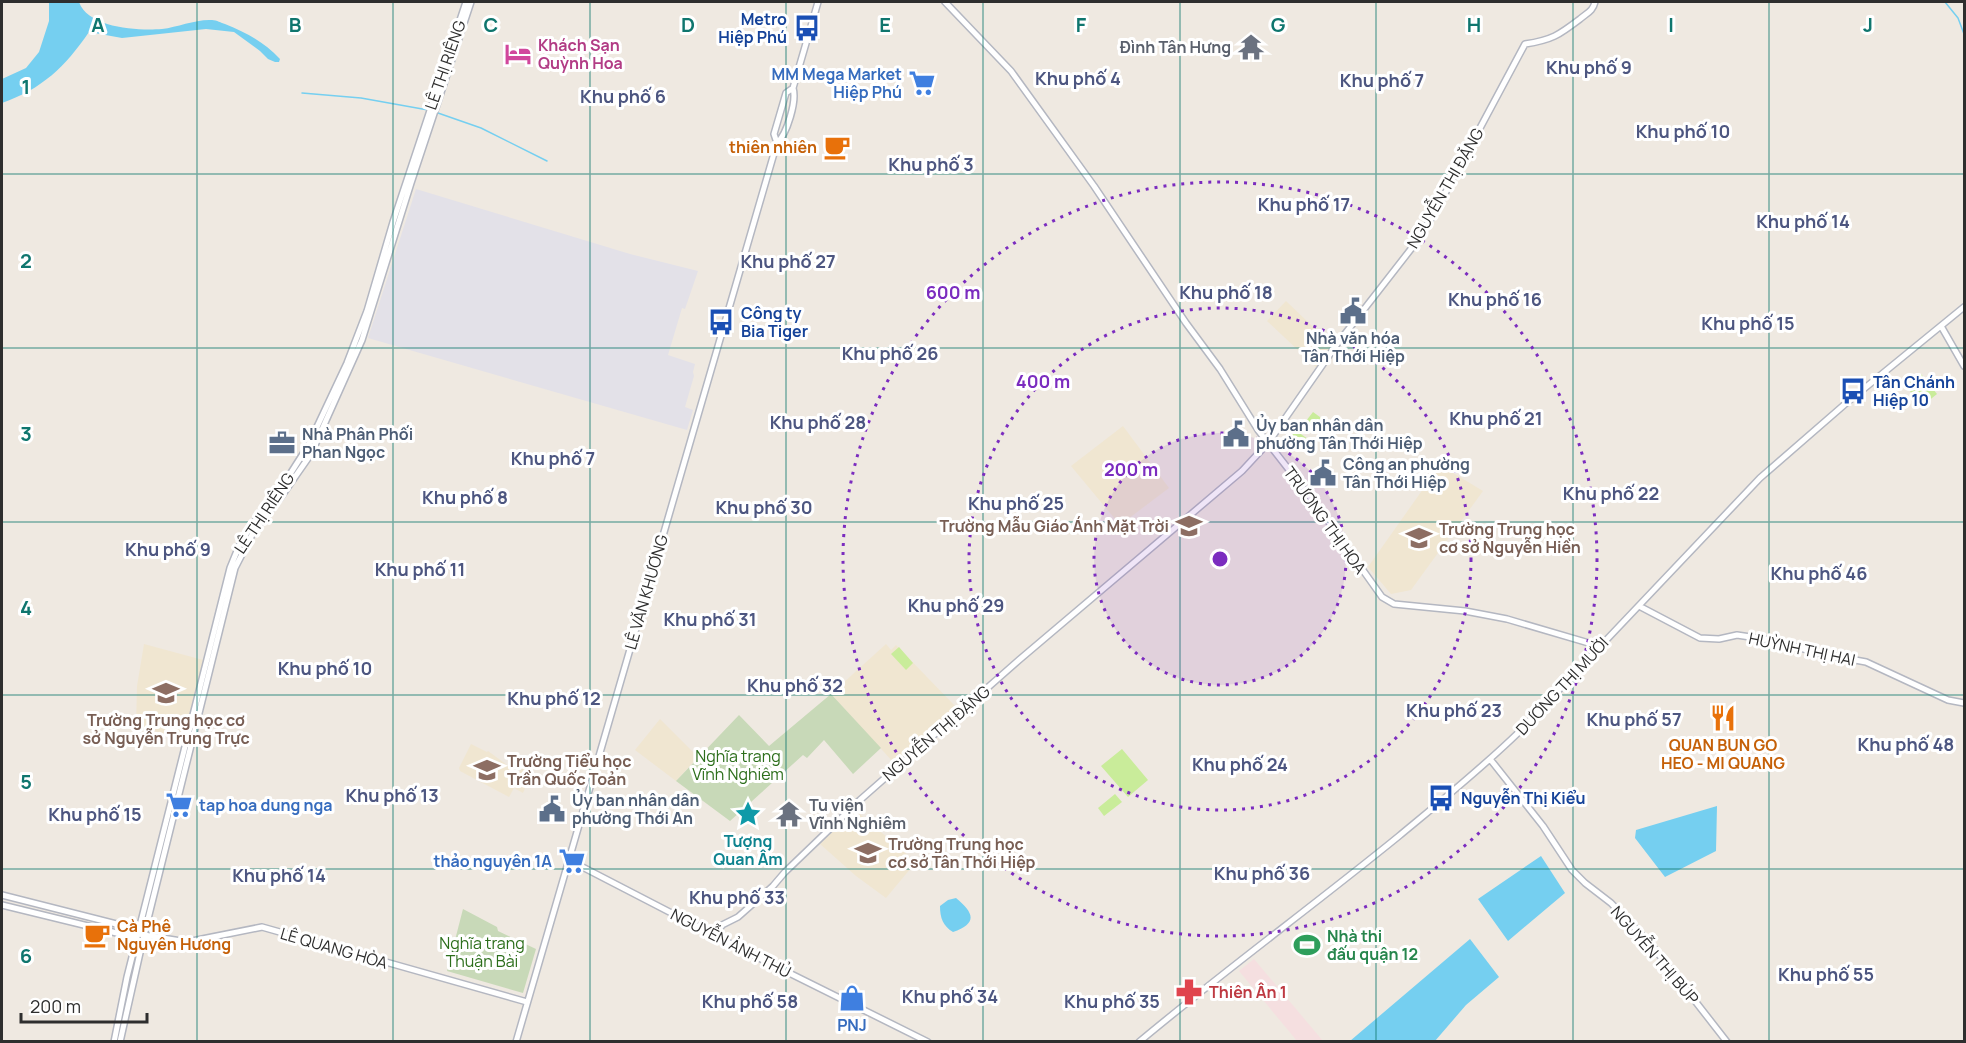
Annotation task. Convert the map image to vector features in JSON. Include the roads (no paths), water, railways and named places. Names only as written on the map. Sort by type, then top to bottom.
[{"type":"street","name":"LÊ THỊ RIÊNG","points":[[434,105],[466,2]]},
{"type":"street","name":"LÊ THỊ RIÊNG","points":[[114,1041],[230,568],[238,546],[308,447],[347,363],[367,311],[393,222],[471,2]]},
{"type":"street","name":"LÊ VĂN KHƯƠNG","points":[[516,1041],[567,859],[609,723],[777,143],[783,138],[796,96],[793,88],[818,2]]},
{"type":"street","name":"TRƯƠNG THỊ HOA","points":[[945,2],[1011,71],[1094,186],[1108,210],[1220,369],[1268,444],[1318,507],[1372,585],[1389,603],[1472,612],[1542,628],[1599,646]]},
{"type":"street","name":"NGUYỄN THỊ ĐẶNG","points":[[715,936],[722,925],[738,917],[773,886],[860,800],[1018,660],[1242,471],[1268,444],[1351,325],[1417,240],[1434,214],[1525,44],[1545,41],[1562,33],[1591,11],[1595,2]]},
{"type":"street","name":"LÊ VĂN KHƯƠNG","points":[[777,143],[774,135],[776,127],[786,93],[793,88]]},
{"type":"street","name":"DƯƠNG THỊ MƯỜI","points":[[1139,1041],[1210,983],[1316,904],[1490,759],[1519,732],[1760,478],[1844,405],[1965,307]]},
{"type":"street","points":[[1941,326],[1965,366]]},
{"type":"street","name":"HUỲNH THỊ HAI","points":[[1639,606],[1700,638],[1719,639],[1737,635],[1777,641],[1818,653],[1866,662],[1948,700],[1965,703]]},
{"type":"street","name":"NGUYỄN THỊ BÚP","points":[[1490,759],[1543,826],[1572,870],[1611,903],[1653,947],[1727,1041]]},
{"type":"street","name":"NGUYỄN ẢNH THỦ","points":[[567,859],[715,936],[928,1041]]},
{"type":"street","name":"LÊ QUANG HÒA","points":[[2,895],[136,929],[142,934]]},
{"type":"street","name":"LÊ QUANG HÒA","points":[[2,905],[133,937],[142,934],[187,942],[262,927],[527,1002]]},
{"type":"street","name":"LÊ THỊ RIÊNG","points":[[120,1041],[142,934]]},
{"type":"water","points":[[49,2],[79,2],[84,11],[92,17],[115,26],[128,28],[162,29],[216,20],[255,38],[280,59],[279,62],[275,62],[268,59],[234,32],[206,29],[122,38],[89,32],[71,56],[41,84],[2,103],[2,79],[26,68],[39,52],[49,21]]},
{"type":"water","points":[[1717,806],[1716,851],[1665,877],[1635,838],[1636,830]]},
{"type":"water","points":[[1541,856],[1565,893],[1508,941],[1478,899]]},
{"type":"water","points":[[956,898],[967,908],[971,917],[967,925],[953,932],[943,921],[940,906]]},
{"type":"water","points":[[1470,939],[1499,977],[1466,1005],[1435,1041],[1350,1041]]},
{"type":"waterway","points":[[1945,2],[1958,18],[1964,34]]},
{"type":"waterway","points":[[302,93],[361,98],[428,110]]},
{"type":"waterway","points":[[438,113],[481,128],[547,161]]},
{"type":"place","name":"Metro Hiệp Phú","points":[[807,28]]},
{"type":"place","name":"Đình Tân Hưng","points":[[1251,47]]},
{"type":"place","name":"Khách Sạn Quỳnh Hoa","points":[[518,54]]},
{"type":"place","name":"MM Mega Market Hiệp Phú","points":[[922,83]]},
{"type":"place","name":"thiên nhiên","points":[[837,147]]},
{"type":"place","name":"Nhà văn hóa Tân Thới Hiệp","points":[[1353,311]]},
{"type":"place","name":"Công ty Bia Tiger","points":[[721,322]]},
{"type":"place","name":"Tân Chánh Hiệp 10","points":[[1853,391]]},
{"type":"place","name":"Ủy ban nhân dân phường Tân Thới Hiệp","points":[[1236,434]]},
{"type":"place","name":"Nhà Phân Phối Phan Ngọc","points":[[282,443]]},
{"type":"place","name":"Công an phường Tân Thới Hiệp","points":[[1323,473]]},
{"type":"place","name":"Trường Mẫu Giáo Ánh Mặt Trời","points":[[1189,526]]},
{"type":"place","name":"Trường Trung học cơ sở Nguyễn Hiền","points":[[1419,538]]},
{"type":"place","name":"Trường Trung học cơ sở Nguyễn Trung Trực","points":[[166,693]]},
{"type":"place","name":"QUAN BUN GO HEO - MI QUANG","points":[[1723,718]]},
{"type":"place","name":"Trường Tiểu học Trần Quốc Toản","points":[[487,770]]},
{"type":"place","name":"Nguyễn Thị Kiểu","points":[[1441,798]]},
{"type":"place","name":"tap hoa dung nga","points":[[179,805]]},
{"type":"place","name":"Ủy ban nhân dân phường Thới An","points":[[552,809]]},
{"type":"place","name":"Tượng Quan Âm","points":[[748,814]]},
{"type":"place","name":"Tu viện Vĩnh Nghiêm","points":[[789,814]]},
{"type":"place","name":"Trường Trung học cơ sở Tân Thới Hiệp","points":[[868,853]]},
{"type":"place","name":"thảo nguyên 1A","points":[[572,861]]},
{"type":"place","name":"Cà Phê Nguyên Hương","points":[[97,935]]},
{"type":"place","name":"Nhà thi đấu quận 12","points":[[1307,945]]},
{"type":"place","name":"Thiên Ân 1","points":[[1189,992]]},
{"type":"place","name":"PNJ","points":[[852,998]]},
{"type":"district","name":"Khu phố 9","points":[[1589,67]]},
{"type":"district","name":"Khu phố 4","points":[[1078,78]]},
{"type":"district","name":"Khu phố 7","points":[[1382,80]]},
{"type":"district","name":"Khu phố 6","points":[[623,96]]},
{"type":"district","name":"Khu phố 10","points":[[1683,131]]},
{"type":"district","name":"Khu phố 3","points":[[931,164]]},
{"type":"district","name":"Khu phố 17","points":[[1304,204]]},
{"type":"district","name":"Khu phố 14","points":[[1803,221]]},
{"type":"district","name":"Khu phố 27","points":[[788,261]]},
{"type":"district","name":"Khu phố 18","points":[[1226,292]]},
{"type":"district","name":"Khu phố 16","points":[[1495,299]]},
{"type":"district","name":"Khu phố 15","points":[[1748,323]]},
{"type":"district","name":"Khu phố 26","points":[[890,353]]},
{"type":"district","name":"Khu phố 21","points":[[1496,418]]},
{"type":"district","name":"Khu phố 28","points":[[818,422]]},
{"type":"district","name":"Khu phố 7","points":[[553,458]]},
{"type":"district","name":"Khu phố 22","points":[[1611,493]]},
{"type":"district","name":"Khu phố 8","points":[[465,497]]},
{"type":"district","name":"Khu phố 25","points":[[1016,503]]},
{"type":"district","name":"Khu phố 30","points":[[764,507]]},
{"type":"district","name":"Khu phố 9","points":[[168,549]]},
{"type":"district","name":"Khu phố 11","points":[[420,569]]},
{"type":"district","name":"Khu phố 46","points":[[1819,573]]},
{"type":"district","name":"Khu phố 29","points":[[956,605]]},
{"type":"district","name":"Khu phố 31","points":[[710,619]]},
{"type":"district","name":"Khu phố 10","points":[[325,668]]},
{"type":"district","name":"Khu phố 32","points":[[795,685]]},
{"type":"district","name":"Khu phố 12","points":[[554,698]]},
{"type":"district","name":"Khu phố 23","points":[[1454,710]]},
{"type":"district","name":"Khu phố 57","points":[[1634,719]]},
{"type":"district","name":"Khu phố 48","points":[[1906,744]]},
{"type":"district","name":"Khu phố 24","points":[[1240,764]]},
{"type":"district","name":"Khu phố 13","points":[[392,795]]},
{"type":"district","name":"Khu phố 15","points":[[95,814]]},
{"type":"district","name":"Khu phố 36","points":[[1262,873]]},
{"type":"district","name":"Khu phố 14","points":[[279,875]]},
{"type":"district","name":"Khu phố 33","points":[[737,897]]},
{"type":"district","name":"Khu phố 55","points":[[1826,974]]},
{"type":"district","name":"Khu phố 34","points":[[950,996]]},
{"type":"district","name":"Khu phố 58","points":[[750,1001]]},
{"type":"district","name":"Khu phố 35","points":[[1112,1001]]},
{"type":"park label","name":"Nghĩa trang Vĩnh Nghiêm","points":[[738,765]]},
{"type":"park label","name":"Nghĩa trang Thuận Bài","points":[[482,952]]}]
